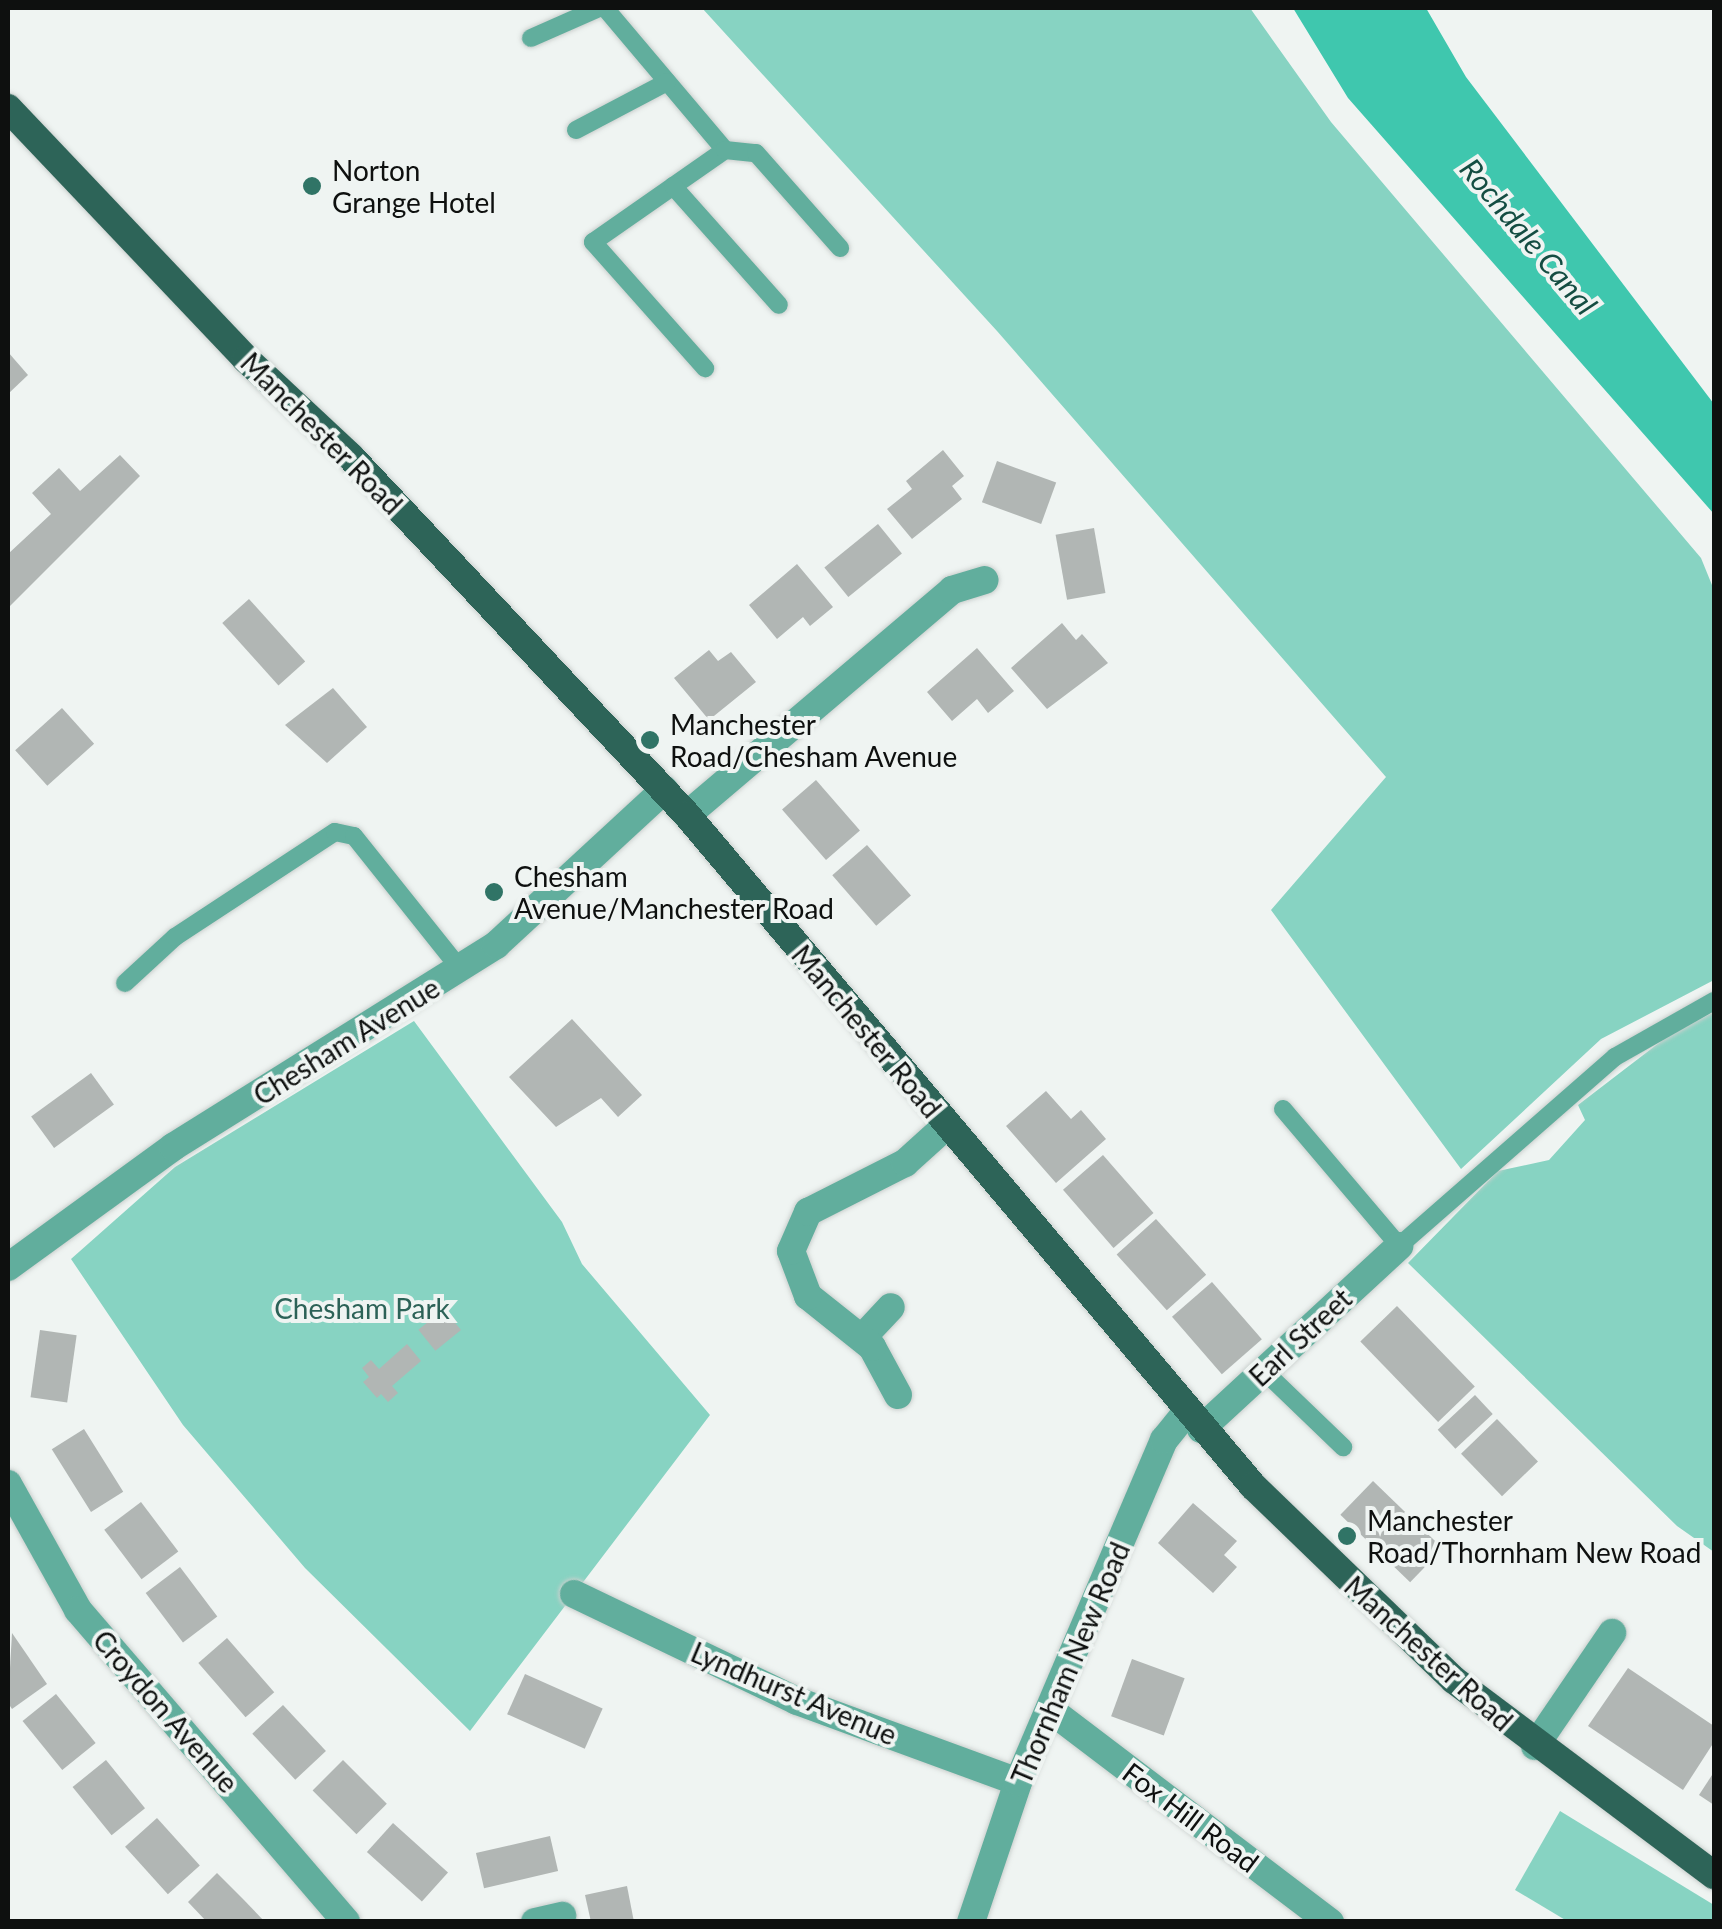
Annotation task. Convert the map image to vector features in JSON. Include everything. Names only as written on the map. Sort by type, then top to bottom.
[{"type":"main road","name":"Manchester Road","points":[[8,108],[246,359],[350,456],[687,814],[1194,1421],[1380,1615],[1535,1746],[1714,1875]]},
{"type":"street","points":[[687,814],[952,590],[984,580]]},
{"type":"street","name":"Chesham Avenue","points":[[8,1267],[173,1147],[461,970],[564,888],[664,790]]},
{"type":"street","points":[[898,1395],[862,1338],[808,1296],[792,1251],[798,1228],[829,1197],[906,1164],[946,1126]]},
{"type":"street","name":"Earl Street","points":[[1194,1421],[1264,1371],[1398,1246]]},
{"type":"street","points":[[862,1338],[891,1307]]},
{"type":"street","name":"Thornham New Road","points":[[971,1922],[1018,1782],[1052,1712],[1164,1440],[1194,1421]]},
{"type":"street","name":"Croydon Avenue","points":[[8,1484],[78,1610],[346,1922]]},
{"type":"street","name":"Lyndhurst Avenue","points":[[574,1594],[797,1701],[1018,1782]]},
{"type":"street","points":[[1535,1746],[1612,1633]]},
{"type":"street","name":"Fox Hill Road","points":[[1052,1712],[1330,1922]]},
{"type":"lane","points":[[531,38],[602,8],[725,150]]},
{"type":"lane","points":[[576,130],[668,82]]},
{"type":"lane","points":[[705,368],[593,242],[725,150],[756,154],[840,248]]},
{"type":"lane","points":[[673,186],[779,305]]},
{"type":"lane","points":[[125,982],[175,937],[335,832],[354,836],[461,970]]},
{"type":"lane","points":[[1283,1109],[1398,1246],[1615,1058],[1714,1001]]},
{"type":"lane","points":[[1264,1371],[1343,1447]]},
{"type":"green space","points":[[702,8],[1250,8],[1331,122],[1701,558],[1714,590],[1714,980],[1601,1039],[1461,1169],[1271,910],[1386,777],[997,331]]},
{"type":"green space","points":[[1714,1012],[1714,1552],[1677,1526],[1408,1263],[1498,1171],[1549,1160],[1585,1120],[1578,1105],[1668,1036]]},
{"type":"green space","name":"Chesham Park","points":[[414,1021],[562,1222],[582,1264],[710,1415],[470,1731],[305,1568],[183,1425],[71,1259],[175,1167]]},
{"type":"green space","points":[[1560,1811],[1714,1905],[1714,1921],[1567,1921],[1515,1890]]},
{"type":"water","name":"Rochdale Canal","points":[[1293,8],[1426,8],[1466,77],[1714,404],[1714,514],[1348,98]]},
{"type":"building","points":[[8,352],[28,375],[8,394]]},
{"type":"building","points":[[943,450],[964,476],[952,486],[962,499],[912,539],[887,509],[912,489],[906,481]]},
{"type":"building","points":[[120,455],[140,476],[8,608],[8,554],[51,514],[32,493],[59,468],[80,491]]},
{"type":"building","points":[[997,461],[1056,483],[1041,524],[982,502]]},
{"type":"building","points":[[878,524],[902,554],[848,597],[824,567]]},
{"type":"building","points":[[1094,528],[1105,593],[1067,600],[1056,535]]},
{"type":"building","points":[[797,564],[833,607],[810,626],[803,617],[777,639],[749,605]]},
{"type":"building","points":[[249,599],[305,661],[278,686],[222,623]]},
{"type":"building","points":[[1062,623],[1076,640],[1082,634],[1108,663],[1047,709],[1011,668]]},
{"type":"building","points":[[977,648],[1014,691],[988,713],[977,699],[952,721],[927,692]]},
{"type":"building","points":[[709,650],[718,661],[731,652],[756,682],[709,720],[674,678]]},
{"type":"building","points":[[333,688],[367,727],[327,763],[285,725]]},
{"type":"building","points":[[62,708],[94,744],[47,786],[15,750]]},
{"type":"building","points":[[816,780],[860,831],[826,860],[782,810]]},
{"type":"building","points":[[867,845],[911,896],[876,926],[832,875]]},
{"type":"building","points":[[572,1019],[642,1095],[618,1117],[601,1098],[556,1127],[509,1077]]},
{"type":"building","points":[[91,1073],[114,1105],[54,1148],[31,1116]]},
{"type":"building","points":[[1046,1091],[1071,1119],[1081,1110],[1106,1139],[1056,1183],[1006,1126]]},
{"type":"building","points":[[1103,1155],[1154,1213],[1114,1248],[1063,1190]]},
{"type":"building","points":[[1156,1219],[1206,1275],[1167,1310],[1117,1254]]},
{"type":"building","points":[[1212,1282],[1262,1339],[1222,1374],[1172,1317]]},
{"type":"building","points":[[1397,1306],[1475,1387],[1438,1422],[1360,1341]]},
{"type":"building","points":[[444,1309],[461,1330],[435,1351],[418,1330]]},
{"type":"building","points":[[40,1330],[77,1335],[67,1402],[31,1397]]},
{"type":"building","points":[[407,1344],[421,1361],[392,1386],[398,1393],[388,1402],[381,1394],[377,1398],[363,1382],[369,1377],[362,1368],[371,1360],[379,1369]]},
{"type":"building","points":[[1475,1395],[1493,1414],[1455,1449],[1438,1430]]},
{"type":"building","points":[[1497,1419],[1538,1461],[1502,1496],[1461,1454]]},
{"type":"building","points":[[84,1429],[123,1492],[91,1512],[52,1449]]},
{"type":"building","points":[[1373,1481],[1443,1548],[1410,1582],[1340,1515]]},
{"type":"building","points":[[141,1502],[178,1552],[142,1579],[104,1530]]},
{"type":"building","points":[[1193,1503],[1237,1541],[1224,1555],[1237,1567],[1213,1593],[1158,1543]]},
{"type":"building","points":[[180,1567],[217,1617],[183,1642],[146,1593]]},
{"type":"building","points":[[12,1633],[47,1684],[12,1709],[8,1703]]},
{"type":"building","points":[[227,1638],[274,1692],[246,1717],[198,1663]]},
{"type":"building","points":[[1132,1659],[1185,1678],[1164,1735],[1111,1716]]},
{"type":"building","points":[[1628,1668],[1714,1726],[1714,1742],[1683,1790],[1588,1726]]},
{"type":"building","points":[[525,1674],[603,1709],[585,1749],[507,1714]]},
{"type":"building","points":[[56,1694],[96,1743],[62,1770],[23,1721]]},
{"type":"building","points":[[283,1705],[326,1751],[295,1780],[252,1734]]},
{"type":"building","points":[[106,1760],[145,1808],[112,1835],[73,1787]]},
{"type":"building","points":[[343,1760],[387,1804],[356,1834],[313,1790]]},
{"type":"building","points":[[1714,1772],[1714,1805],[1699,1795]]},
{"type":"building","points":[[157,1818],[200,1866],[168,1894],[125,1847]]},
{"type":"building","points":[[393,1823],[448,1873],[422,1901],[367,1852]]},
{"type":"building","points":[[550,1836],[558,1871],[484,1888],[476,1853]]},
{"type":"building","points":[[217,1873],[265,1922],[207,1922],[188,1902]]},
{"type":"building","points":[[627,1886],[634,1922],[591,1922],[585,1895]]},
{"type":"place","name":"Norton Grange Hotel","points":[[312,186]]},
{"type":"place","name":"Manchester Road/Chesham Avenue","points":[[650,740]]},
{"type":"place","name":"Chesham Avenue/Manchester Road","points":[[494,892]]},
{"type":"place","name":"Manchester Road/Thornham New Road","points":[[1347,1536]]}]
